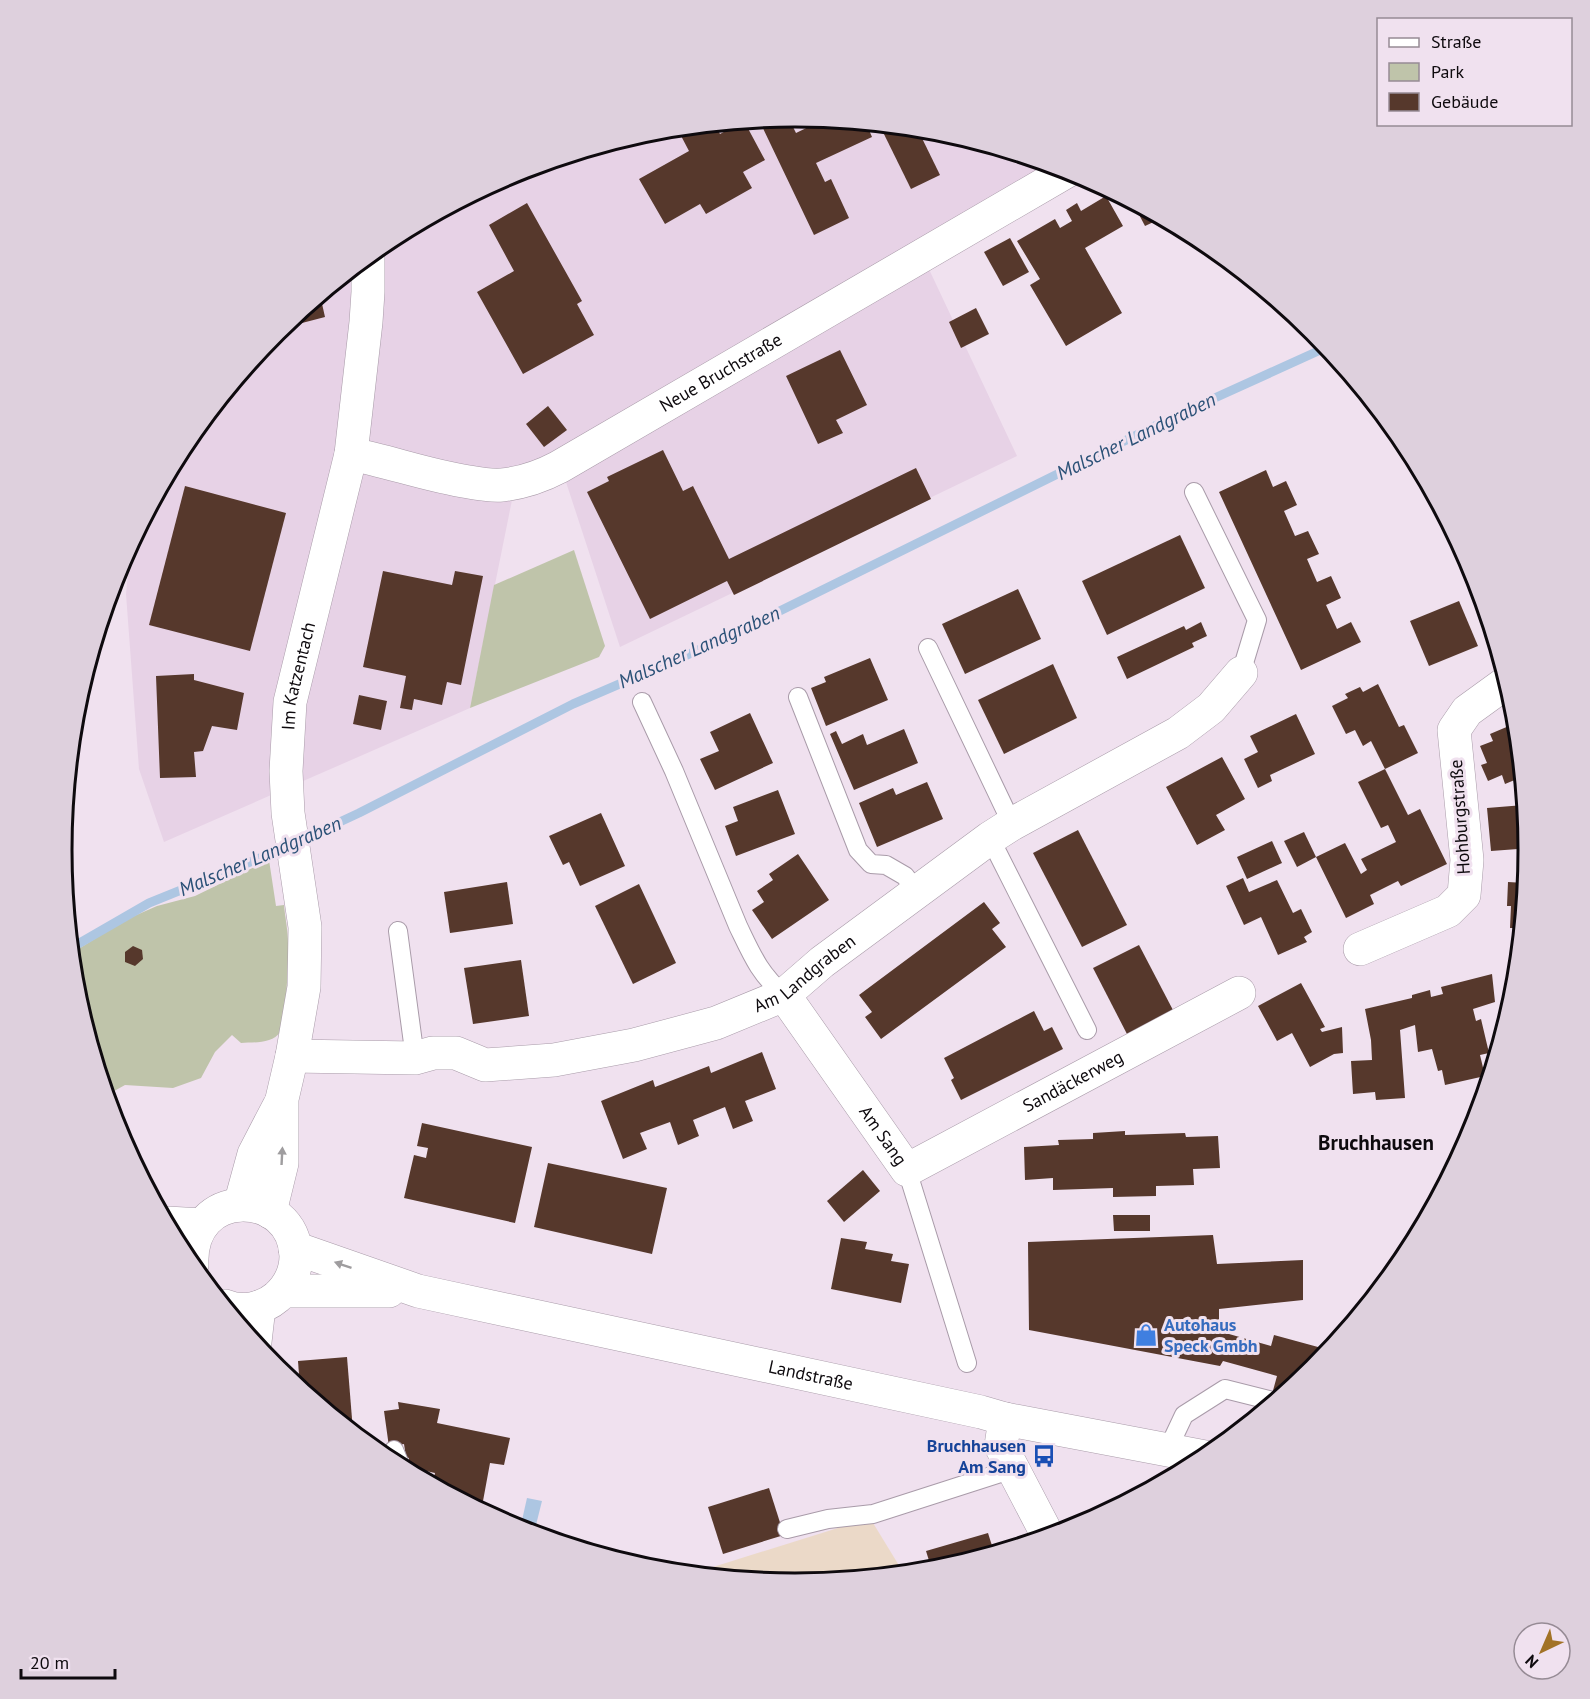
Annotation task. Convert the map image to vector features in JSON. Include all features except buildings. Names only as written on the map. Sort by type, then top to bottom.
[{"type":"street","name":"Neue Bruchstraße","points":[[351,454],[389,462],[442,478],[500,486],[534,477],[570,461],[1058,177]]},
{"type":"street","name":"Im Katzentach","points":[[255,1208],[254,1154],[282,1099],[304,987],[304,927],[288,813],[286,771],[290,702],[351,454],[366,322],[368,266]]},
{"type":"street","name":"Am Landgraben","points":[[292,1056],[415,1058],[433,1053],[456,1053],[485,1065],[554,1060],[634,1045],[705,1026],[784,995],[822,962],[1001,831],[1178,733],[1211,708],[1241,673]]},
{"type":"street","name":"Hohburgstraße","points":[[1360,949],[1448,911],[1464,895],[1467,860],[1454,730],[1467,711],[1499,688]]},
{"type":"street","name":"Sandäckerweg","points":[[907,1170],[1239,993]]},
{"type":"street","name":"Am Sang","points":[[784,995],[907,1170]]},
{"type":"street","points":[[192,1248],[202,1225],[213,1215],[226,1208],[255,1208],[282,1221],[295,1248],[296,1263],[292,1278],[271,1299],[258,1334]]},
{"type":"street","points":[[177,1224],[202,1225]]},
{"type":"street","name":"Landstraße","points":[[295,1248],[418,1291],[1005,1419],[1192,1454]]},
{"type":"street","name":"Landstraße","points":[[236,1308],[245,1309],[271,1299],[418,1291]]},
{"type":"street","points":[[1005,1419],[1001,1446],[1044,1528]]},
{"type":"lane","points":[[1194,492],[1257,620],[1241,673]]},
{"type":"lane","points":[[928,648],[1001,831],[1087,1030]]},
{"type":"lane","points":[[798,697],[858,850],[871,864],[886,866],[905,876],[917,892]]},
{"type":"lane","points":[[642,702],[674,771],[749,951],[762,974],[784,995]]},
{"type":"lane","points":[[398,931],[415,1058]]},
{"type":"lane","name":"Am Sang","points":[[907,1170],[967,1363]]},
{"type":"lane","points":[[1168,1449],[1184,1415],[1225,1389],[1265,1399]]},
{"type":"lane","points":[[787,1529],[828,1519],[873,1514],[1013,1469]]},
{"type":"shaded area","points":[[748,128],[842,128],[889,133],[936,140],[982,151],[1041,170],[927,265],[1017,456],[620,647],[565,479],[512,500],[470,708],[164,842],[139,769],[126,594],[128,570],[169,488],[221,409],[251,373],[318,306],[355,276],[393,248],[475,201],[563,165],[608,151],[654,140]]},
{"type":"shaded area","points":[[870,1518],[898,1565],[842,1571],[795,1573],[712,1567]]},
{"type":"green space","points":[[574,550],[605,646],[599,657],[470,708],[494,585]]},
{"type":"green space","points":[[269,860],[276,906],[284,905],[288,938],[285,1003],[280,1032],[273,1039],[241,1043],[232,1035],[215,1052],[201,1078],[173,1088],[125,1085],[114,1091],[97,1037],[79,949],[125,920],[157,906],[195,896]]},
{"type":"water","points":[[527,1498],[542,1501],[536,1524],[522,1519]]},
{"type":"waterway","name":"Malscher Landgraben","points":[[299,841],[573,704],[717,642],[1175,416],[1318,351]]},
{"type":"waterway","name":"Malscher Landgraben","points":[[78,944],[149,903],[287,847]]},
{"type":"place","name":"Autohaus Speck Gmbh","points":[[1146,1335]]},
{"type":"place","name":"Bruchhausen Am Sang","points":[[1044,1456]]},
{"type":"district","name":"Bruchhausen","points":[[1376,1143]]}]
